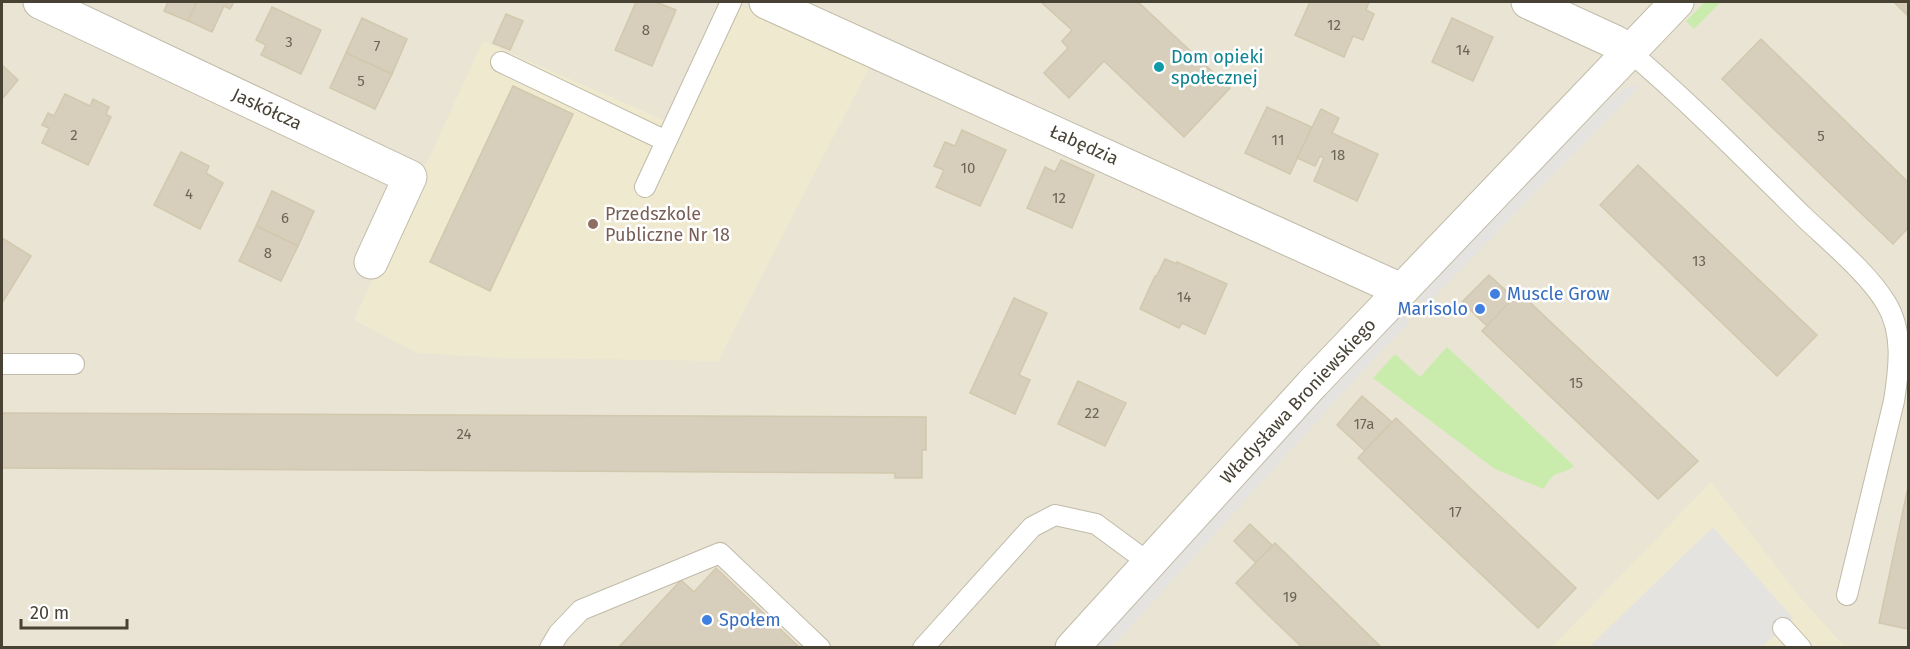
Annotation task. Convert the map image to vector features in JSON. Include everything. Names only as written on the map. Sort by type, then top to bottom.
[{"type":"street","name":"Jaskółcza","points":[[40,2],[410,177],[370,262]]},
{"type":"street","name":"Łabędzia","points":[[766,2],[1401,290]]},
{"type":"street","points":[[1528,2],[1615,42],[1629,51]]},
{"type":"street","name":"Władysława Broniewskiego","points":[[1072,648],[1401,290],[1677,2]]},
{"type":"lane","points":[[645,187],[731,2]]},
{"type":"lane","points":[[1629,51],[1663,80],[1838,250],[1873,285],[1887,303],[1898,342],[1901,402],[1847,596]]},
{"type":"lane","points":[[501,62],[666,141]]},
{"type":"lane","points":[[2,364],[74,364]]},
{"type":"lane","points":[[923,648],[1032,527],[1055,515],[1096,524],[1149,563]]},
{"type":"lane","points":[[550,648],[559,633],[581,610],[720,553],[820,648]]},
{"type":"lane","points":[[1783,628],[1801,648]]},
{"type":"shaded area","points":[[2,2],[1908,2],[1908,647],[2,647]]},
{"type":"shaded area","name":"Przedszkole Publiczne Nr 18","points":[[739,5],[870,66],[718,361],[502,358],[417,353],[354,320],[483,41],[682,128]]},
{"type":"shaded area","points":[[1641,85],[1425,306],[1416,297],[1608,101],[1625,88]]},
{"type":"shaded area","points":[[1400,313],[1410,322],[1112,647],[1095,648],[1171,562]]},
{"type":"shaded area","points":[[1711,482],[1799,596],[1845,647],[1551,648]]},
{"type":"shaded area","points":[[1713,527],[1793,618],[1783,628],[1762,647],[1588,648]]},
{"type":"green space","points":[[1705,2],[1721,2],[1694,29],[1686,21]]},
{"type":"green space","points":[[1447,347],[1574,466],[1552,477],[1544,489],[1495,469],[1373,378],[1395,354],[1420,377]]},
{"type":"building","points":[[168,2],[197,2],[188,21],[164,11]]},
{"type":"building","points":[[197,2],[234,2],[230,9],[224,6],[212,32],[188,21]]},
{"type":"building","points":[[636,2],[656,2],[676,10],[652,66],[615,50]]},
{"type":"building","name":"Dom opieki społecznej","points":[[1041,2],[1138,2],[1230,88],[1184,137],[1104,61],[1069,98],[1044,73],[1068,48],[1062,41],[1072,30]]},
{"type":"building","points":[[1310,2],[1369,2],[1366,10],[1374,14],[1363,40],[1353,36],[1344,57],[1295,35]]},
{"type":"building","points":[[1894,2],[1908,2],[1908,16]]},
{"type":"building","points":[[272,7],[321,30],[301,74],[261,55],[266,45],[256,40]]},
{"type":"building","points":[[506,14],[523,21],[510,50],[493,43]]},
{"type":"building","points":[[362,18],[407,39],[392,74],[346,53]]},
{"type":"building","points":[[1452,18],[1493,37],[1473,81],[1432,62]]},
{"type":"building","points":[[1761,39],[1908,182],[1908,228],[1893,244],[1722,79]]},
{"type":"building","points":[[346,53],[392,74],[375,109],[330,88]]},
{"type":"building","points":[[2,65],[18,80],[3,98],[2,97]]},
{"type":"building","points":[[513,86],[573,114],[490,291],[430,262]]},
{"type":"building","points":[[65,94],[90,106],[93,99],[109,107],[106,114],[111,117],[88,165],[42,143],[49,128],[42,125],[48,113],[54,116]]},
{"type":"building","points":[[1267,107],[1312,127],[1290,174],[1245,153]]},
{"type":"building","points":[[1321,109],[1339,118],[1332,133],[1378,154],[1357,201],[1314,181],[1324,158],[1320,156],[1315,166],[1297,158]]},
{"type":"building","points":[[962,130],[1006,150],[980,206],[936,187],[944,170],[934,166],[945,142],[955,146]]},
{"type":"building","points":[[181,152],[209,166],[206,173],[223,183],[200,229],[154,205]]},
{"type":"building","points":[[1061,160],[1094,175],[1072,228],[1027,208],[1045,167],[1055,172]]},
{"type":"building","points":[[1638,165],[1817,335],[1777,376],[1600,205]]},
{"type":"building","points":[[272,191],[314,211],[298,246],[256,226]]},
{"type":"building","points":[[256,226],[298,246],[281,281],[239,261]]},
{"type":"building","points":[[2,238],[31,256],[2,303]]},
{"type":"building","points":[[1165,259],[1227,284],[1205,334],[1182,323],[1179,328],[1140,309]]},
{"type":"building","points":[[1489,275],[1514,298],[1487,326],[1462,302]]},
{"type":"building","points":[[1519,292],[1698,461],[1658,499],[1482,331]]},
{"type":"building","points":[[1014,298],[1047,313],[1019,375],[1030,380],[1015,414],[970,393]]},
{"type":"building","points":[[1078,381],[1126,403],[1105,446],[1058,424]]},
{"type":"building","points":[[1362,396],[1392,422],[1365,451],[1337,425]]},
{"type":"building","points":[[2,413],[926,417],[926,450],[922,450],[922,478],[895,478],[895,473],[2,468]]},
{"type":"building","points":[[1396,418],[1576,588],[1538,628],[1358,458]]},
{"type":"building","points":[[1908,487],[1908,629],[1879,623]]},
{"type":"building","points":[[1250,524],[1273,546],[1256,563],[1234,541]]},
{"type":"building","points":[[1275,543],[1382,648],[1303,648],[1264,611],[1236,583]]},
{"type":"building","name":"Społem","points":[[716,568],[800,648],[618,648],[681,580],[694,592]]},
{"type":"place","name":"Dom opieki społecznej","points":[[1159,67]]},
{"type":"place","name":"Przedszkole Publiczne Nr 18","points":[[593,224]]},
{"type":"place","name":"Muscle Grow","points":[[1495,294]]},
{"type":"place","name":"Marisolo","points":[[1480,309]]},
{"type":"place","name":"Społem","points":[[707,620]]}]
